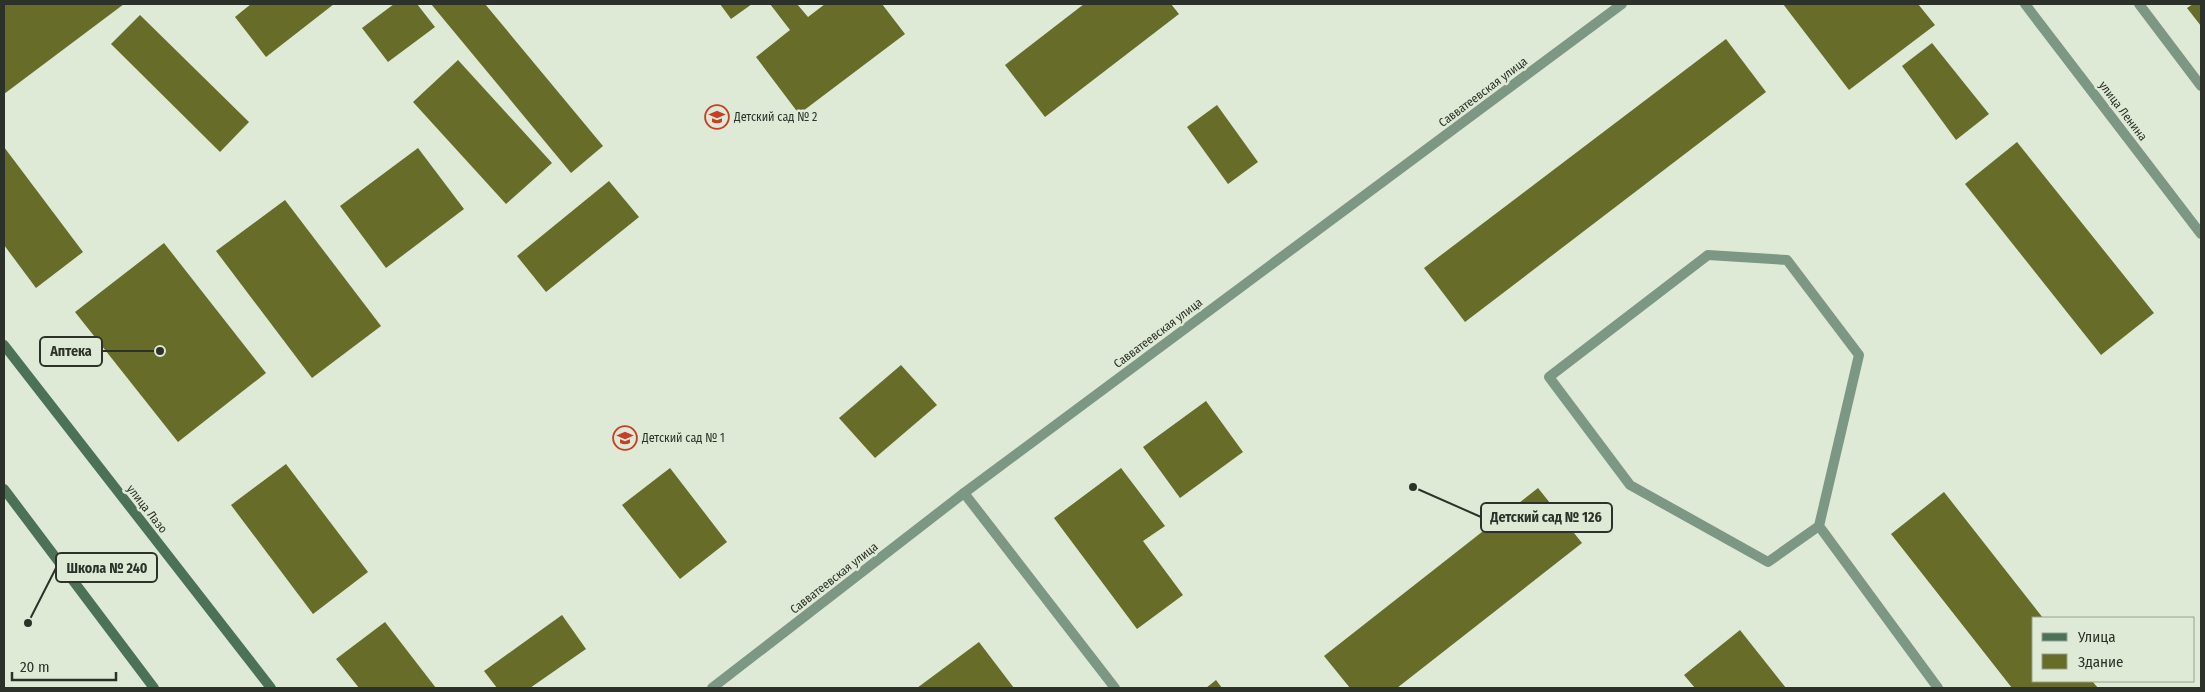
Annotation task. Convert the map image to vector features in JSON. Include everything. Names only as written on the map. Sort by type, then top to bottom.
[{"type":"street","name":"Савватеевская улица","points":[[712,688],[964,493],[1622,4]]},
{"type":"street","name":"улица Ленина","points":[[2025,4],[2201,234]]},
{"type":"street","points":[[2139,4],[2201,86]]},
{"type":"street","points":[[1819,526],[1768,562],[1630,485],[1549,377],[1708,255],[1787,260],[1859,355],[1819,526],[1938,688]]},
{"type":"street","name":"улица Лазо","points":[[4,345],[271,688]]},
{"type":"street","points":[[4,489],[154,688]]},
{"type":"street","points":[[964,493],[1115,688]]},
{"type":"building","points":[[4,4],[124,4],[4,94]]},
{"type":"building","points":[[251,4],[334,4],[266,57],[235,17]]},
{"type":"building","points":[[394,4],[417,4],[435,27],[388,62],[362,28]]},
{"type":"building","points":[[431,4],[485,4],[603,146],[571,173]]},
{"type":"building","points":[[720,4],[752,4],[731,19]]},
{"type":"building","points":[[770,4],[797,4],[808,17],[825,4],[882,4],[905,34],[799,114],[756,57],[790,30]]},
{"type":"building","points":[[1084,4],[1171,4],[1179,14],[1045,117],[1005,65]]},
{"type":"building","points":[[1783,4],[1918,4],[1935,25],[1849,90]]},
{"type":"building","points":[[2193,4],[2201,4],[2201,26],[2187,8]]},
{"type":"building","points":[[140,15],[249,122],[220,152],[111,44]]},
{"type":"building","points":[[1726,39],[1766,92],[1465,322],[1424,268]]},
{"type":"building","points":[[1932,43],[1989,114],[1956,140],[1902,66]]},
{"type":"building","points":[[458,60],[552,163],[506,204],[413,102]]},
{"type":"building","points":[[1217,105],[1258,162],[1228,184],[1187,127]]},
{"type":"building","points":[[2017,142],[2154,313],[2101,355],[1965,184]]},
{"type":"building","points":[[4,147],[83,252],[36,288],[4,245]]},
{"type":"building","points":[[418,148],[464,209],[386,268],[340,206]]},
{"type":"building","points":[[609,181],[639,217],[546,292],[517,256]]},
{"type":"building","points":[[285,200],[381,326],[312,378],[216,251]]},
{"type":"building","points":[[164,243],[266,373],[178,442],[75,312]]},
{"type":"building","points":[[901,365],[937,405],[875,458],[839,418]]},
{"type":"building","points":[[1206,401],[1243,452],[1180,498],[1143,447]]},
{"type":"building","points":[[286,464],[368,572],[313,614],[231,505]]},
{"type":"building","points":[[670,468],[727,542],[680,579],[622,505]]},
{"type":"building","points":[[1121,468],[1165,526],[1143,541],[1183,595],[1137,629],[1054,518]]},
{"type":"building","points":[[1538,488],[1582,543],[1397,688],[1350,688],[1324,656]]},
{"type":"building","points":[[1944,492],[2042,617],[2032,617],[2032,682],[2093,682],[2098,688],[2012,688],[1891,534]]},
{"type":"building","points":[[562,615],[586,649],[530,688],[497,688],[484,671]]},
{"type":"building","points":[[385,622],[436,688],[359,688],[336,659]]},
{"type":"building","points":[[1740,630],[1786,688],[1695,688],[1684,675]]},
{"type":"building","points":[[979,642],[1014,688],[917,688]]},
{"type":"building","points":[[1216,680],[1222,688],[1206,688]]},
{"type":"place","name":"Детский сад № 2","points":[[717,117]]},
{"type":"place","name":"Аптека","points":[[160,351]]},
{"type":"place","name":"Детский сад № 1","points":[[625,438]]},
{"type":"place","name":"Детский сад № 126","points":[[1413,487]]},
{"type":"place","name":"Школа № 240","points":[[28,623]]}]
